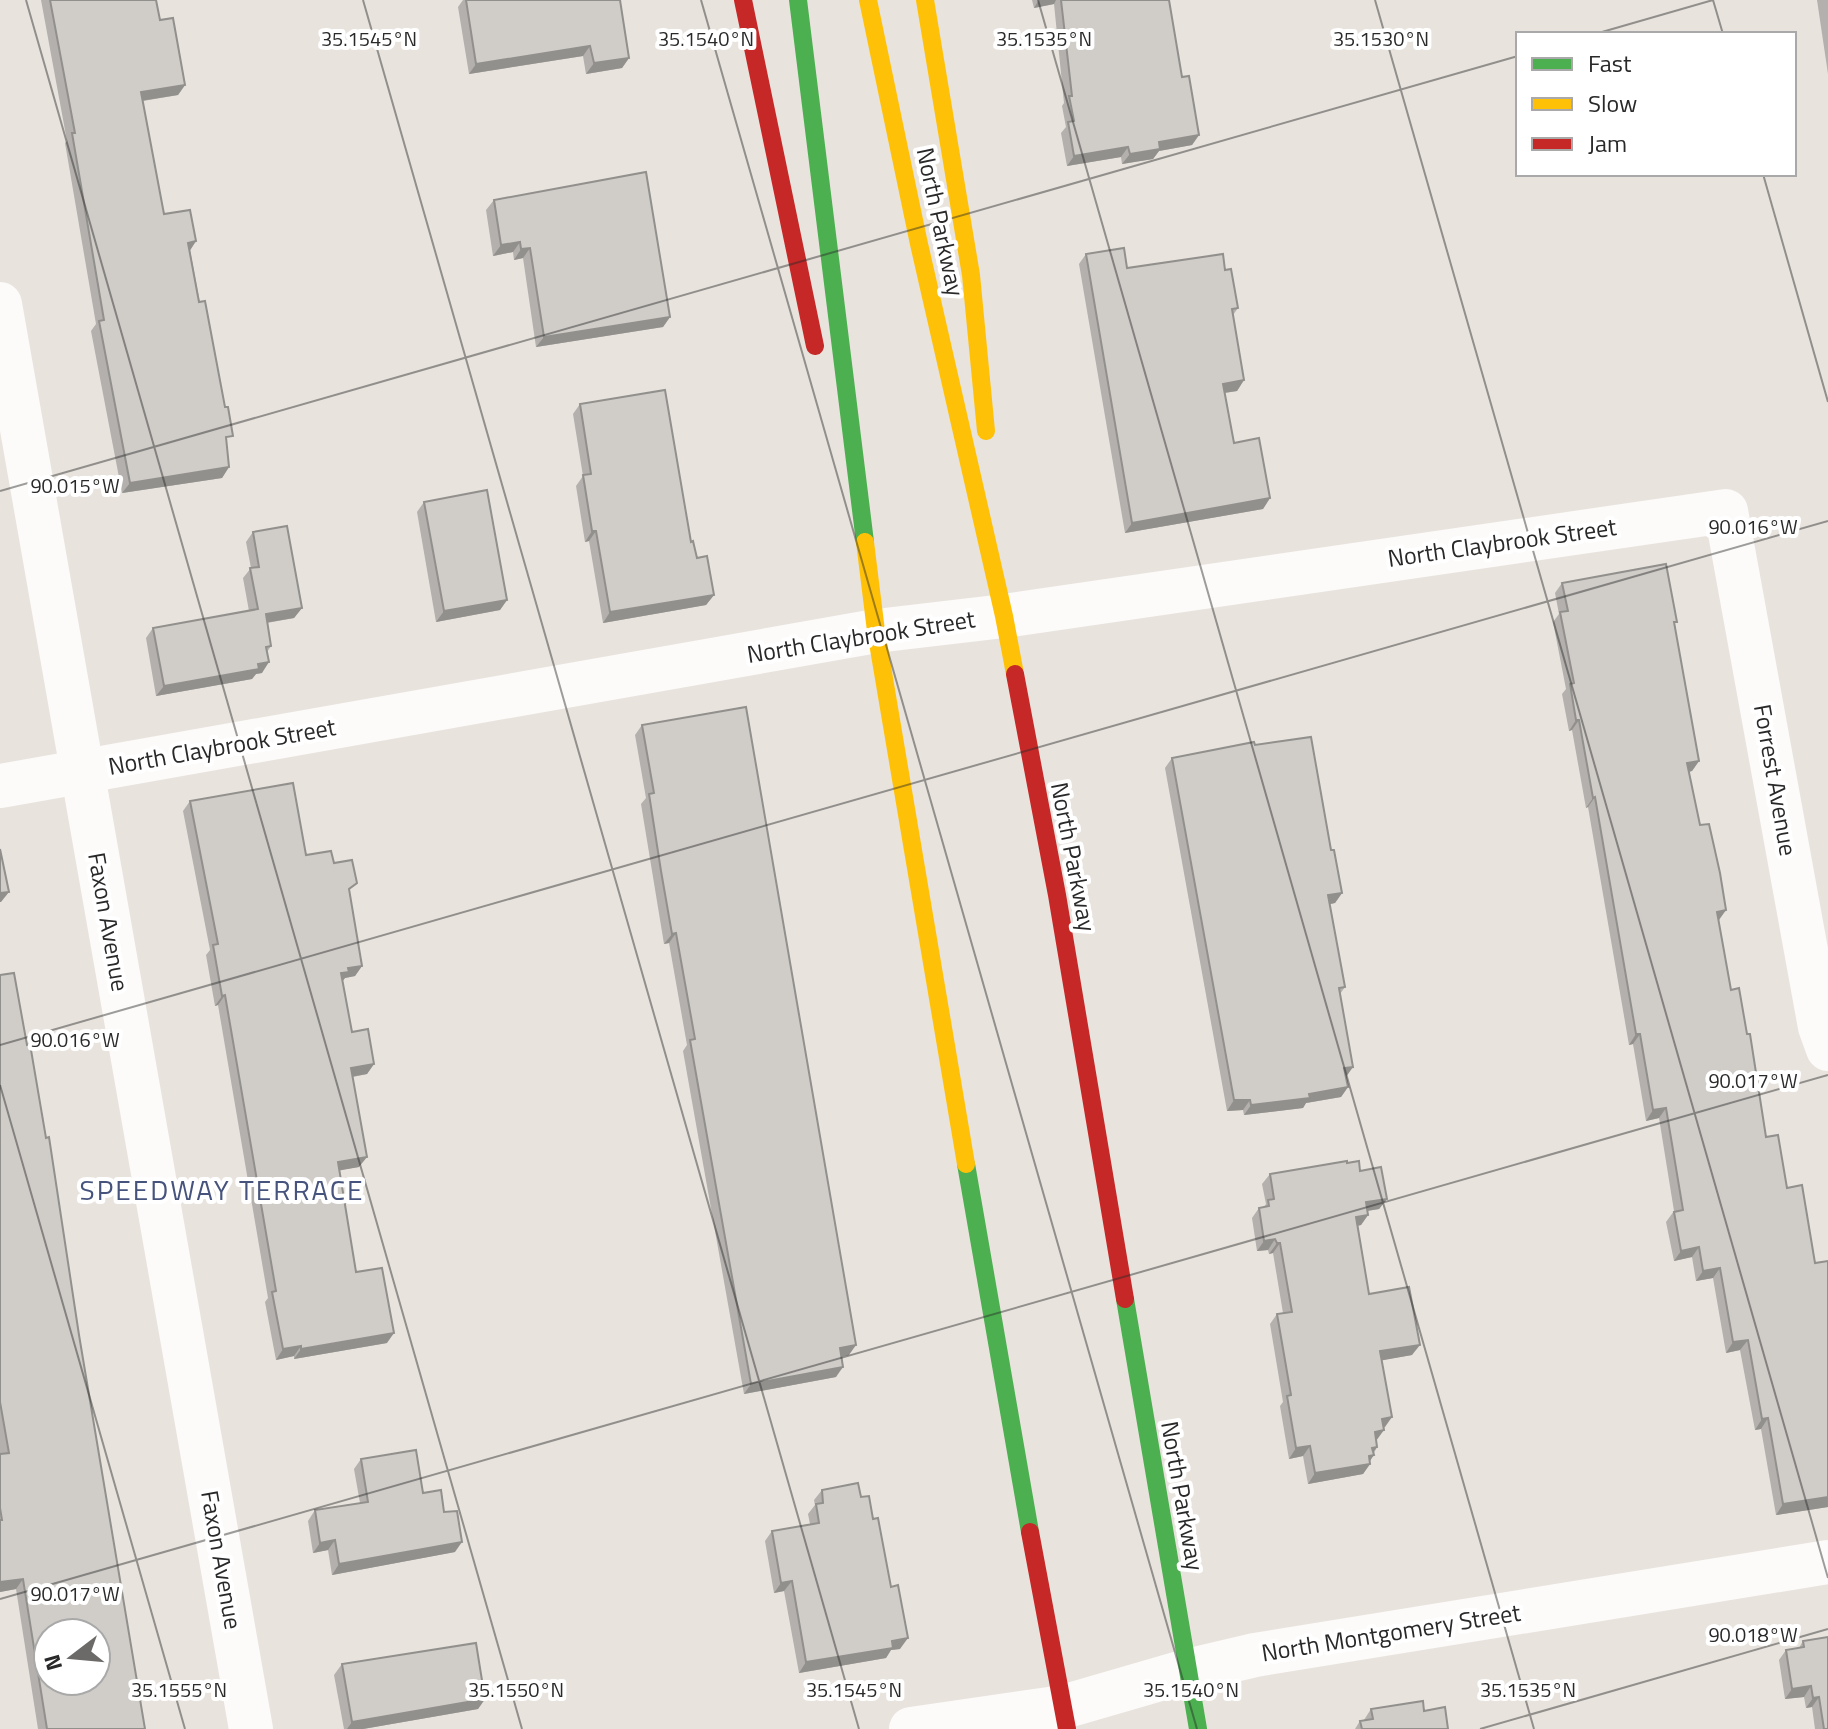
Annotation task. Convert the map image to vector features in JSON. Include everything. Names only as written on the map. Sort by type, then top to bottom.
[{"type":"main road","points":[[743,0],[820,370]]},
{"type":"main road","points":[[798,0],[876,631]]},
{"type":"main road","name":"North Parkway","points":[[868,0],[919,244],[1004,616],[1057,895],[1198,1729]]},
{"type":"main road","points":[[925,0],[971,275],[987,446]]},
{"type":"main road","points":[[830,416],[876,631],[1018,1468],[1065,1718]]},
{"type":"main road","points":[[990,477],[1004,616]]},
{"type":"street","name":"Faxon Avenue","points":[[0,304],[251,1729]]},
{"type":"street","name":"North Claybrook Street","points":[[0,786],[876,631],[1004,616],[1726,511]]},
{"type":"street","name":"Forrest Avenue","points":[[1726,511],[1820,1027],[1828,1049]]},
{"type":"street","name":"North Montgomery Street","points":[[911,1729],[1065,1718],[1187,1671],[1255,1655],[1828,1562]]},
{"type":"building","points":[[50,0],[156,0],[160,20],[173,18],[185,85],[141,92],[164,214],[190,210],[196,241],[188,243],[199,302],[205,301],[233,436],[226,437],[229,467],[130,483],[99,321],[104,320],[72,133],[75,133]]},
{"type":"building","points":[[466,0],[620,0],[629,58],[594,63],[590,46],[476,64]]},
{"type":"building","points":[[1061,0],[1169,0],[1182,77],[1189,76],[1199,135],[1159,142],[1160,149],[1130,154],[1128,147],[1074,156],[1068,122],[1074,121]]},
{"type":"building","points":[[646,172],[670,317],[544,337],[530,248],[521,249],[520,242],[501,245],[494,200]]},
{"type":"building","points":[[1124,248],[1127,268],[1223,254],[1225,270],[1231,269],[1238,308],[1232,309],[1244,380],[1223,384],[1234,443],[1259,438],[1270,498],[1132,523],[1086,254]]},
{"type":"building","points":[[665,390],[691,542],[697,558],[707,556],[714,595],[610,612],[583,475],[591,474],[580,404]]},
{"type":"building","points":[[487,490],[507,600],[444,611],[424,502]]},
{"type":"building","points":[[287,526],[302,608],[266,614],[271,646],[266,647],[269,662],[258,664],[259,669],[164,686],[153,628],[258,609],[250,568],[259,567],[253,532]]},
{"type":"building","points":[[1666,564],[1699,761],[1687,763],[1700,825],[1709,824],[1720,873],[1726,910],[1717,912],[1731,990],[1739,988],[1747,1034],[1750,1034],[1766,1137],[1778,1135],[1787,1188],[1802,1185],[1815,1263],[1828,1261],[1828,1497],[1783,1504],[1768,1418],[1762,1419],[1748,1340],[1733,1342],[1720,1268],[1703,1271],[1699,1247],[1681,1251],[1674,1212],[1683,1210],[1666,1108],[1653,1110],[1640,1034],[1636,1034],[1595,797],[1579,720],[1576,720],[1570,684],[1574,683],[1560,612],[1568,611],[1562,583]]},
{"type":"building","points":[[746,707],[856,1345],[840,1348],[843,1367],[751,1384],[690,1040],[695,1039],[676,933],[672,934],[661,871],[649,794],[654,793],[642,725]]},
{"type":"building","points":[[1311,737],[1331,850],[1334,850],[1342,893],[1328,895],[1345,987],[1339,988],[1353,1067],[1344,1068],[1348,1087],[1309,1094],[1310,1098],[1251,1105],[1250,1100],[1234,1100],[1172,758],[1254,742],[1255,745]]},
{"type":"building","points":[[293,783],[306,855],[331,851],[334,863],[352,860],[357,883],[349,889],[362,966],[348,968],[349,972],[341,973],[352,1032],[368,1029],[374,1064],[351,1068],[367,1157],[338,1162],[356,1272],[382,1268],[394,1333],[301,1349],[301,1346],[283,1349],[272,1292],[276,1291],[225,995],[222,996],[213,945],[218,944],[190,801]]},
{"type":"building","points":[[0,849],[9,892],[0,893]]},
{"type":"building","points":[[14,973],[46,1138],[49,1137],[145,1729],[47,1729],[42,1697],[112,1697],[112,1617],[32,1617],[32,1635],[23,1579],[0,1582],[0,1454],[9,1453],[0,1402],[0,975]]},
{"type":"building","points":[[1359,1161],[1360,1171],[1381,1167],[1387,1199],[1366,1202],[1368,1215],[1356,1217],[1369,1294],[1409,1287],[1420,1345],[1380,1351],[1392,1417],[1382,1419],[1384,1430],[1375,1432],[1377,1447],[1372,1448],[1374,1455],[1369,1456],[1370,1464],[1315,1473],[1310,1446],[1296,1448],[1287,1396],[1291,1395],[1277,1314],[1292,1312],[1280,1243],[1275,1239],[1264,1241],[1259,1208],[1269,1206],[1268,1200],[1274,1199],[1270,1174]]},
{"type":"building","points":[[416,1450],[423,1493],[441,1490],[444,1512],[457,1511],[462,1542],[339,1564],[335,1540],[320,1543],[315,1510],[368,1502],[361,1459]]},
{"type":"building","points":[[858,1483],[861,1497],[869,1496],[873,1519],[878,1518],[891,1587],[898,1585],[908,1638],[892,1641],[893,1648],[806,1662],[792,1581],[781,1583],[772,1531],[819,1523],[816,1504],[823,1503],[822,1490]]},
{"type":"building","points":[[1828,1637],[1828,1729],[1824,1729],[1819,1697],[1813,1698],[1811,1686],[1792,1689],[1786,1650],[1804,1647],[1803,1641]]},
{"type":"building","points":[[476,1643],[485,1699],[352,1722],[342,1664]]},
{"type":"building","points":[[1423,1701],[1424,1711],[1445,1707],[1448,1729],[1362,1729],[1360,1721],[1373,1719],[1371,1709]]},
{"type":"traffic: fast","points":[[798,0],[865,542]]},
{"type":"traffic: fast","points":[[966,1164],[1030,1532]]},
{"type":"traffic: fast","points":[[1125,1299],[1198,1729]]},
{"type":"traffic: slow","points":[[868,0],[1015,674]]},
{"type":"traffic: slow","points":[[925,0],[971,275],[986,431]]},
{"type":"traffic: slow","points":[[865,542],[876,631],[966,1164]]},
{"type":"traffic: jam","points":[[743,0],[815,346]]},
{"type":"traffic: jam","points":[[1015,674],[1057,895],[1125,1299]]},
{"type":"traffic: jam","points":[[1030,1532],[1067,1729]]},
{"type":"district","name":"SPEEDWAY TERRACE","points":[[222,1190]]}]
